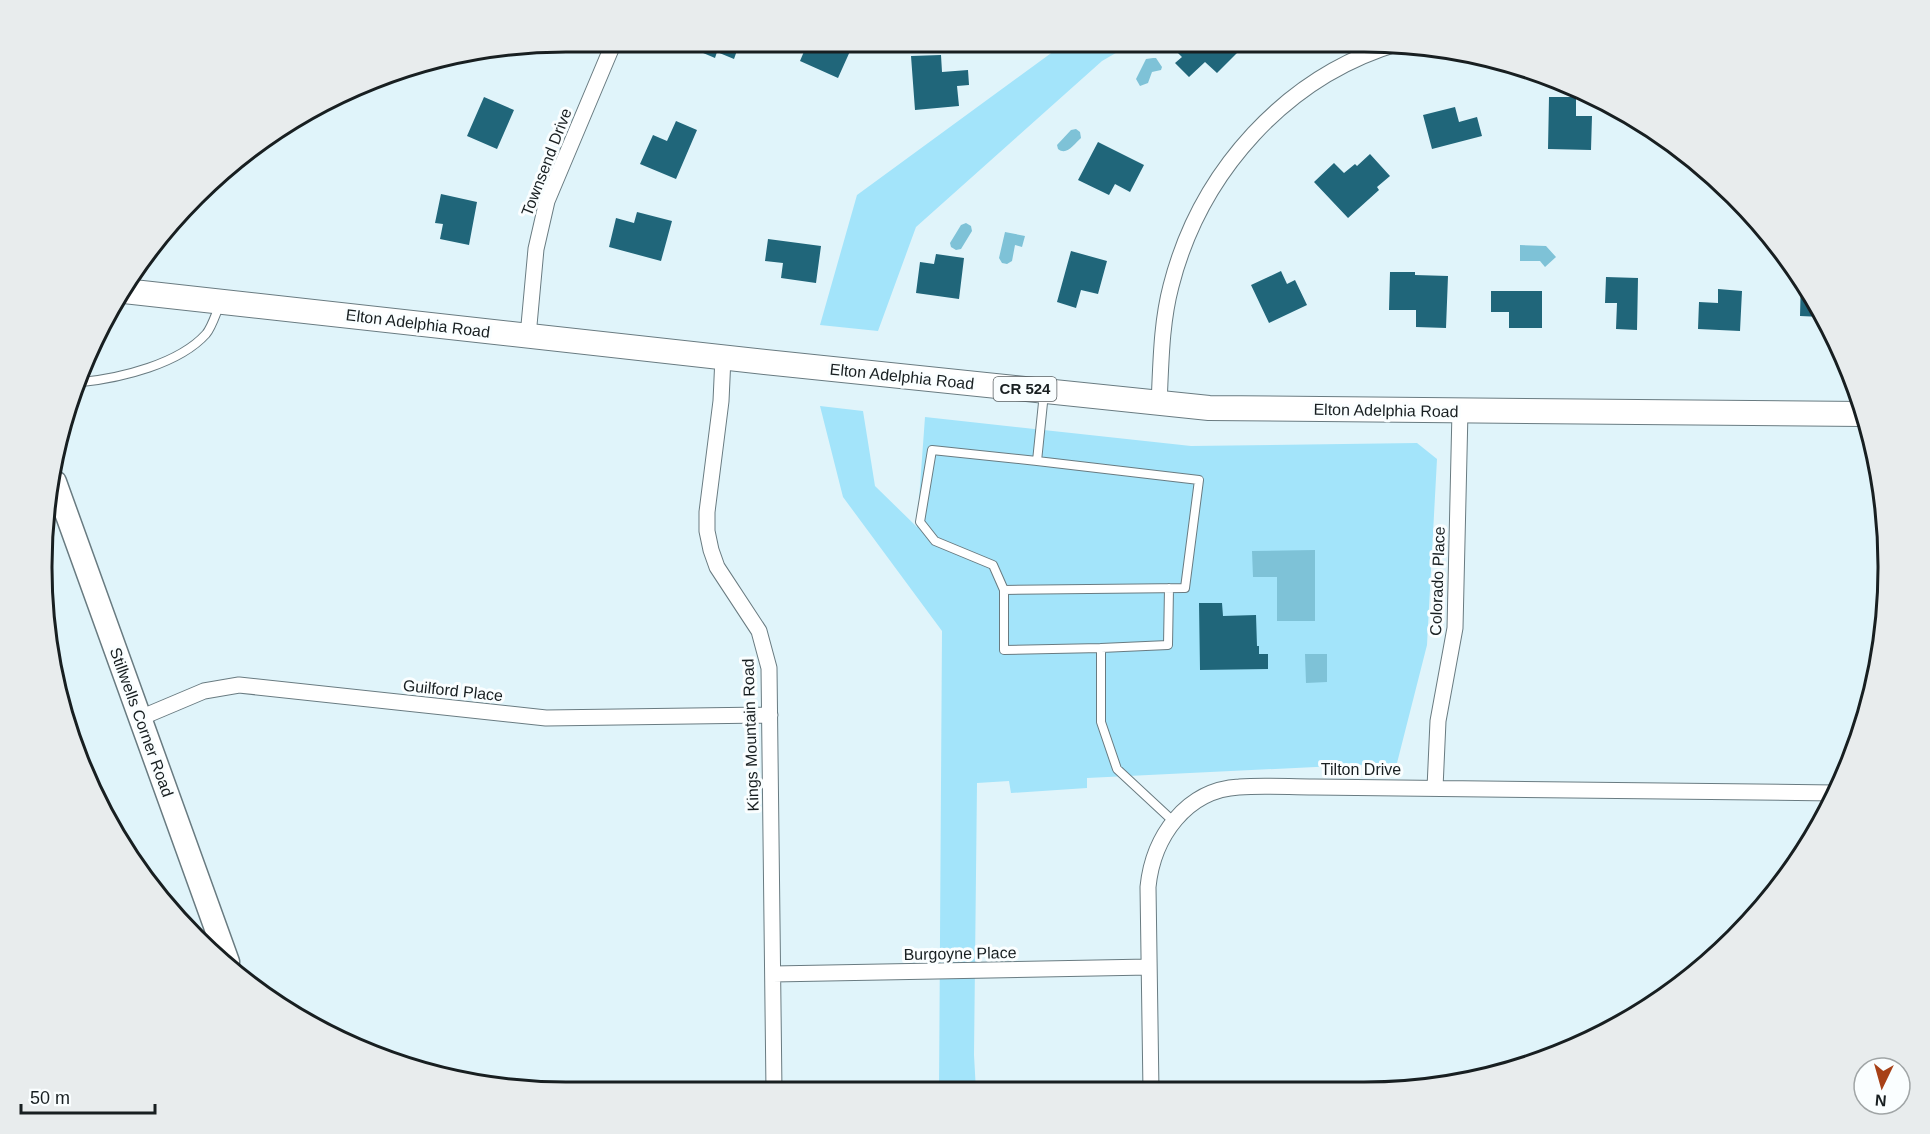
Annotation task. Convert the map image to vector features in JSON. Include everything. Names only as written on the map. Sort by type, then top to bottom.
[{"type":"main road","name":"Elton Adelphia Road","points":[[132,292],[1209,408],[1854,414]]},
{"type":"street","name":"Townsend Drive","points":[[528,336],[536,249],[547,201],[610,52]]},
{"type":"street","points":[[1159,404],[1162,341],[1171,287],[1189,233],[1214,185],[1246,142],[1292,98],[1336,68],[1372,53]]},
{"type":"street","name":"Kings Mountain Road","points":[[723,357],[721,401],[707,512],[707,531],[717,567],[759,631],[769,668],[774,1082]]},
{"type":"street","name":"Colorado Place","points":[[1435,788],[1438,721],[1455,628],[1460,411]]},
{"type":"street","name":"Stillwells Corner Road","points":[[58,492],[224,950]]},
{"type":"street","name":"Guilford Place","points":[[140,718],[204,691],[239,685],[546,718],[770,715]]},
{"type":"street","name":"Tilton Drive","points":[[1151,1082],[1149,871],[1161,839],[1173,821],[1198,800],[1215,792],[1237,786],[1825,793]]},
{"type":"street","name":"Burgoyne Place","points":[[772,974],[1149,967]]},
{"type":"lane","points":[[88,381],[118,377],[177,356],[207,333],[222,300]]},
{"type":"lane","points":[[1037,461],[1044,391]]},
{"type":"lane","points":[[1004,590],[1169,588],[1185,588],[1198,480],[932,450],[920,522],[935,541],[993,565],[1004,590],[1004,650],[1168,645],[1169,588]]},
{"type":"lane","points":[[1101,648],[1101,722],[1117,769],[1173,821]]},
{"type":"shaded area","points":[[1053,52],[1118,52],[1102,61],[916,227],[878,331],[820,325],[857,195]]},
{"type":"shaded area","points":[[1156,58],[1162,67],[1161,70],[1152,72],[1148,83],[1140,86],[1136,79],[1146,59]]},
{"type":"shaded area","points":[[1076,129],[1080,132],[1081,138],[1067,150],[1058,149],[1057,145],[1071,130]]},
{"type":"shaded area","points":[[966,223],[971,226],[972,231],[961,249],[956,250],[951,247],[950,243],[961,225]]},
{"type":"shaded area","points":[[1005,232],[1025,236],[1022,247],[1015,245],[1012,261],[1007,264],[1002,263],[999,258]]},
{"type":"shaded area","points":[[1520,245],[1546,246],[1556,257],[1545,267],[1540,261],[1520,261]]},
{"type":"shaded area","points":[[820,406],[863,411],[875,486],[917,527],[925,417],[1191,446],[1417,443],[1437,459],[1427,645],[1397,763],[1087,778],[1087,788],[1011,793],[1009,781],[977,783],[976,1082],[939,1082],[942,631],[843,497]]},
{"type":"shaded area","points":[[1315,550],[1315,621],[1277,621],[1277,577],[1253,577],[1252,551]]},
{"type":"shaded area","points":[[1305,654],[1327,654],[1327,682],[1306,683]]},
{"type":"building","points":[[701,52],[717,52],[715,58]]},
{"type":"building","points":[[717,52],[736,52],[734,59]]},
{"type":"building","points":[[804,52],[850,52],[838,78],[800,61]]},
{"type":"building","points":[[1177,52],[1237,53],[1217,73],[1205,62],[1189,77],[1175,63],[1182,57]]},
{"type":"building","points":[[941,55],[942,72],[968,70],[969,85],[957,86],[959,106],[915,110],[911,56]]},
{"type":"building","points":[[484,97],[514,110],[497,149],[467,136]]},
{"type":"building","points":[[1549,97],[1571,97],[1576,99],[1576,116],[1592,116],[1591,150],[1548,149]]},
{"type":"building","points":[[1455,107],[1459,122],[1477,117],[1482,136],[1432,149],[1423,115]]},
{"type":"building","points":[[676,121],[697,130],[676,179],[640,164],[653,135],[667,141]]},
{"type":"building","points":[[1098,142],[1144,165],[1130,192],[1115,184],[1109,195],[1078,180]]},
{"type":"building","points":[[1370,154],[1390,176],[1377,187],[1379,190],[1348,218],[1314,182],[1334,163],[1344,173],[1355,164],[1357,166]]},
{"type":"building","points":[[441,194],[477,202],[469,245],[440,239],[443,224],[435,223]]},
{"type":"building","points":[[637,212],[672,221],[661,261],[609,247],[616,218],[634,223]]},
{"type":"building","points":[[768,239],[821,246],[816,283],[781,278],[783,263],[765,261]]},
{"type":"building","points":[[1071,251],[1107,261],[1098,294],[1081,290],[1076,308],[1057,302]]},
{"type":"building","points":[[936,254],[964,258],[959,299],[916,293],[920,262],[934,264]]},
{"type":"building","points":[[1281,271],[1287,284],[1295,280],[1307,305],[1269,323],[1251,285]]},
{"type":"building","points":[[1390,272],[1448,276],[1446,328],[1416,327],[1416,310],[1389,310]]},
{"type":"building","points":[[1606,277],[1638,278],[1637,330],[1616,329],[1617,303],[1605,303]]},
{"type":"building","points":[[1718,289],[1742,291],[1740,331],[1698,329],[1699,302],[1718,303]]},
{"type":"building","points":[[1491,291],[1542,291],[1542,328],[1509,328],[1509,312],[1491,312]]},
{"type":"building","points":[[1801,296],[1812,317],[1800,316]]},
{"type":"building","points":[[1199,603],[1222,603],[1223,616],[1256,615],[1257,646],[1259,646],[1259,654],[1268,654],[1268,669],[1200,670]]}]
